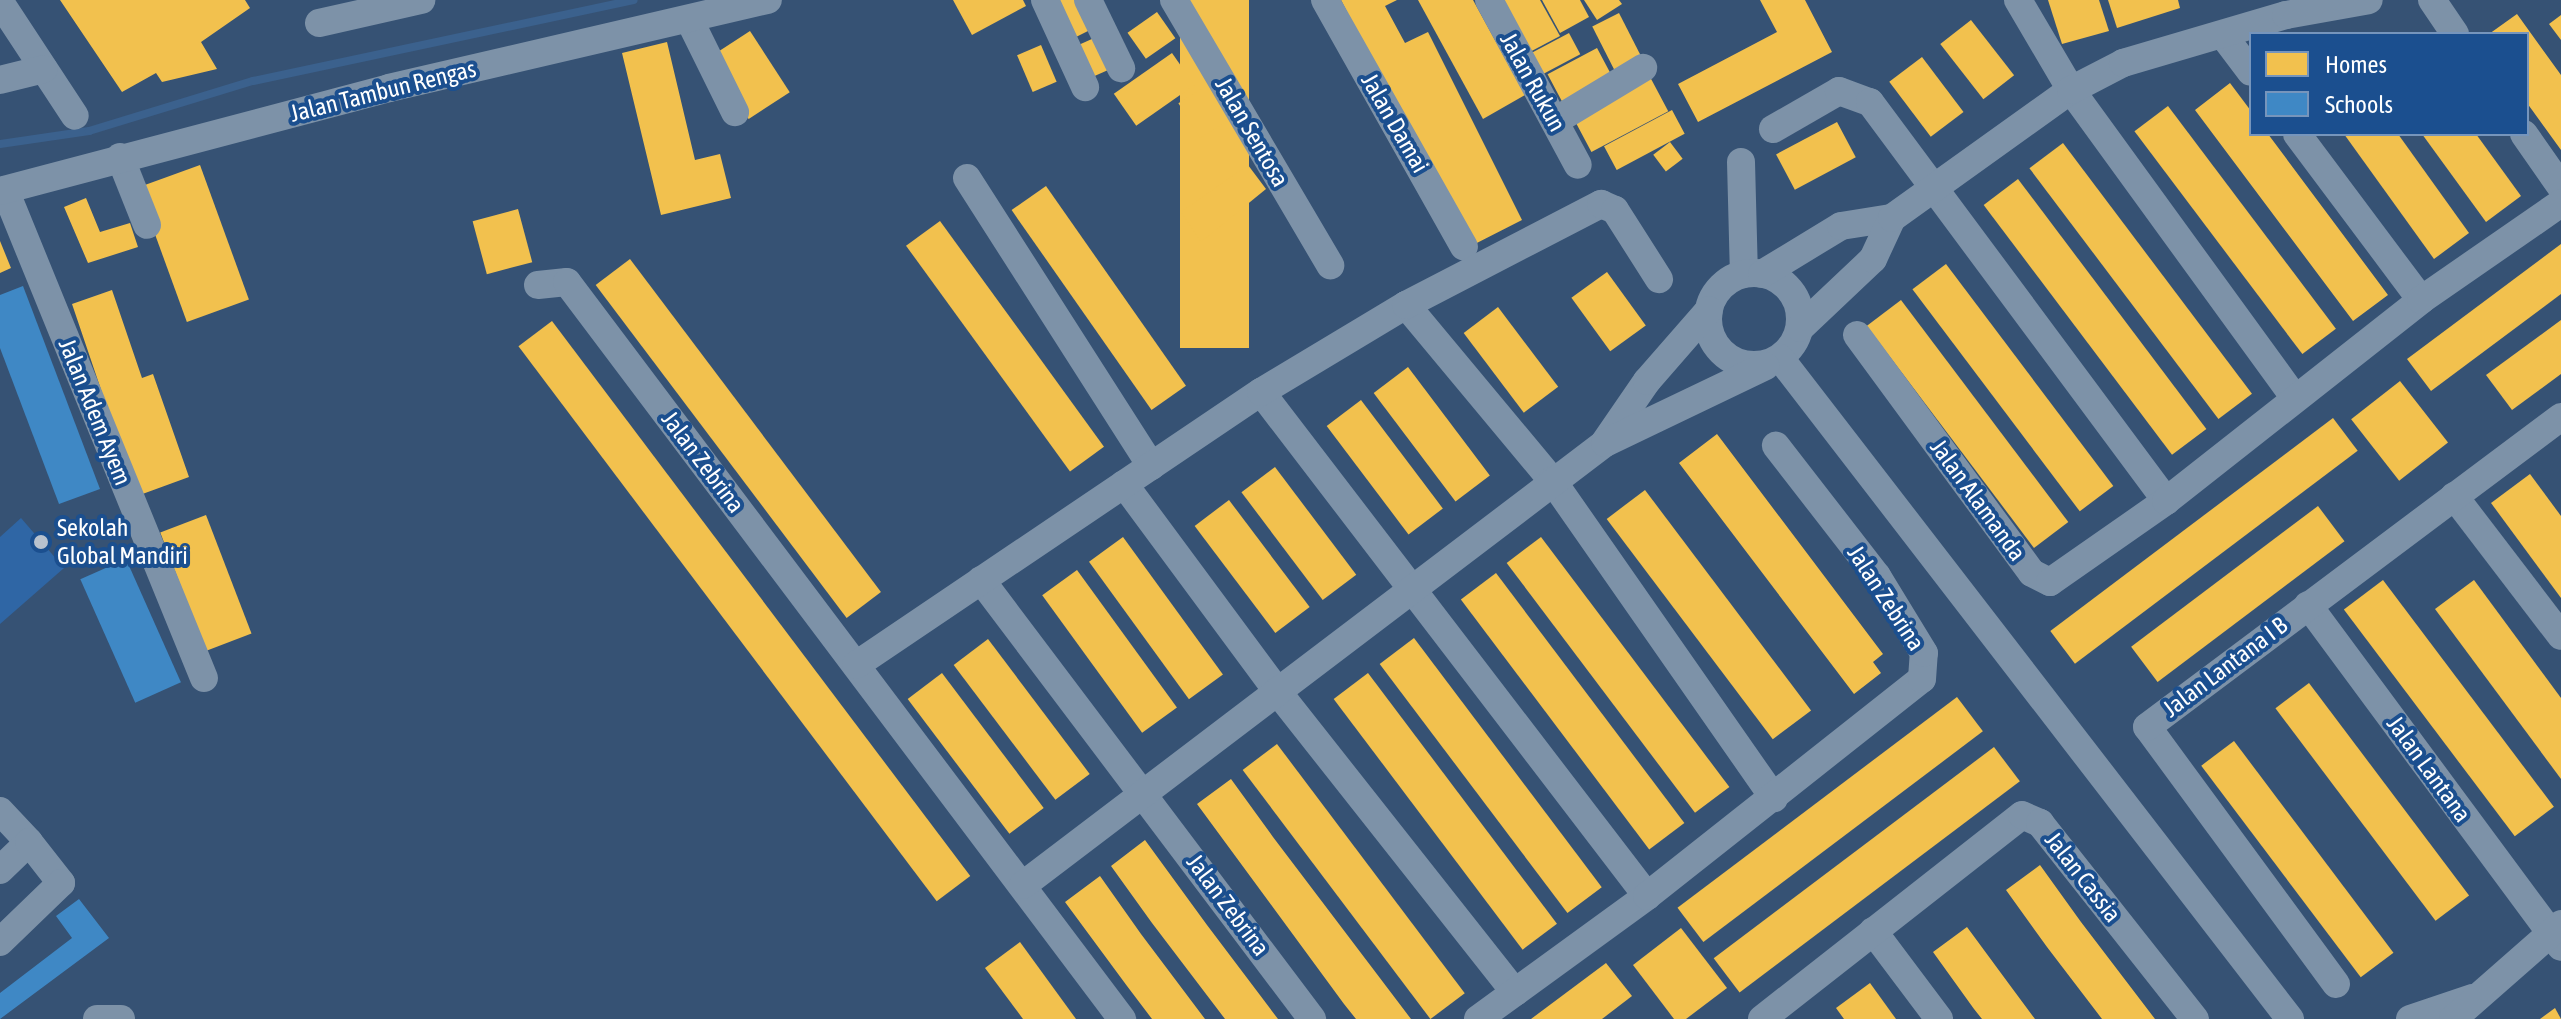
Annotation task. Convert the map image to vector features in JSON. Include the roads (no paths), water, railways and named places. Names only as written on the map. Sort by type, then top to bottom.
[{"type":"street","points":[[319,23],[421,0]]},
{"type":"street","name":"Jalan Tambun Rengas","points":[[2,190],[120,157],[768,0]]},
{"type":"street","points":[[1045,0],[1085,87]]},
{"type":"street","points":[[1088,0],[1121,68]]},
{"type":"street","name":"Jalan Sentosa","points":[[1174,0],[1330,265]]},
{"type":"street","name":"Jalan Damai","points":[[1325,0],[1464,247]]},
{"type":"street","name":"Jalan Rukun","points":[[1489,0],[1578,165]]},
{"type":"street","points":[[2018,0],[2071,90],[2294,397]]},
{"type":"street","points":[[1023,885],[1552,480],[1605,443],[1773,362],[1800,328],[1873,259],[1892,218],[1934,184],[2071,90],[2123,63],[2223,35],[2284,8],[2369,0]]},
{"type":"street","points":[[2432,0],[2454,32]]},
{"type":"street","points":[[0,2],[75,116]]},
{"type":"street","points":[[689,19],[735,112]]},
{"type":"street","points":[[2223,35],[2249,69]]},
{"type":"street","points":[[1555,121],[1643,68]]},
{"type":"street","points":[[0,80],[44,69]]},
{"type":"street","points":[[1773,129],[1839,91],[1856,94],[1870,102],[1934,184],[2166,501]]},
{"type":"street","points":[[2298,136],[2421,300]]},
{"type":"street","points":[[2525,136],[2561,187]]},
{"type":"street","points":[[120,157],[147,225]]},
{"type":"street","points":[[1741,162],[1753,274]]},
{"type":"street","points":[[967,178],[1151,466]]},
{"type":"street","name":"Jalan Adem Ayem","points":[[2,190],[204,678]]},
{"type":"street","name":"Jalan Alamanda","points":[[1857,335],[2041,580],[2058,579],[2166,501],[2294,397],[2421,300],[2561,203]]},
{"type":"street","points":[[856,665],[1261,392],[1406,305],[1601,204],[1615,210],[1659,279]]},
{"type":"street","points":[[1605,443],[1647,381],[1709,310],[1728,281],[1753,274],[1841,226],[1892,218]]},
{"type":"street","points":[[1753,274],[1783,282],[1792,293],[1800,328]]},
{"type":"street","name":"Jalan Zebrina","points":[[538,285],[567,282],[1122,1019]]},
{"type":"street","points":[[1406,305],[1552,480],[1774,798]]},
{"type":"street","points":[[1709,310],[1709,328],[1729,358],[1773,362],[2290,1019]]},
{"type":"street","points":[[1261,392],[1415,587],[1647,896]]},
{"type":"street","name":"Jalan Lantana I B","points":[[2336,984],[2147,727],[2561,417]]},
{"type":"street","name":"Jalan Zebrina","points":[[1478,1019],[1647,896],[1913,690],[1925,671],[1924,653],[1877,576],[1776,446]]},
{"type":"street","points":[[1124,484],[1277,691],[1515,992]]},
{"type":"street","points":[[2454,496],[2561,636]]},
{"type":"street","name":"Jalan Zebrina","points":[[981,580],[1312,1019]]},
{"type":"street","name":"Jalan Lantana","points":[[2308,605],[2557,935],[2453,1019]]},
{"type":"street","points":[[0,811],[61,883],[0,942]]},
{"type":"street","name":"Jalan Cassia","points":[[1762,1019],[2022,815],[2032,817],[2195,1019]]},
{"type":"street","points":[[0,870],[29,842]]},
{"type":"street","points":[[1873,931],[1939,1019]]},
{"type":"street","name":"Jalan Lantana","points":[[2410,1019],[2481,995]]},
{"type":"street","points":[[97,1019],[121,1019]]},
{"type":"waterway","points":[[0,144],[89,131],[253,81],[633,0]]},
{"type":"place","name":"Sekolah Global Mandiri","points":[[41,542]]}]
